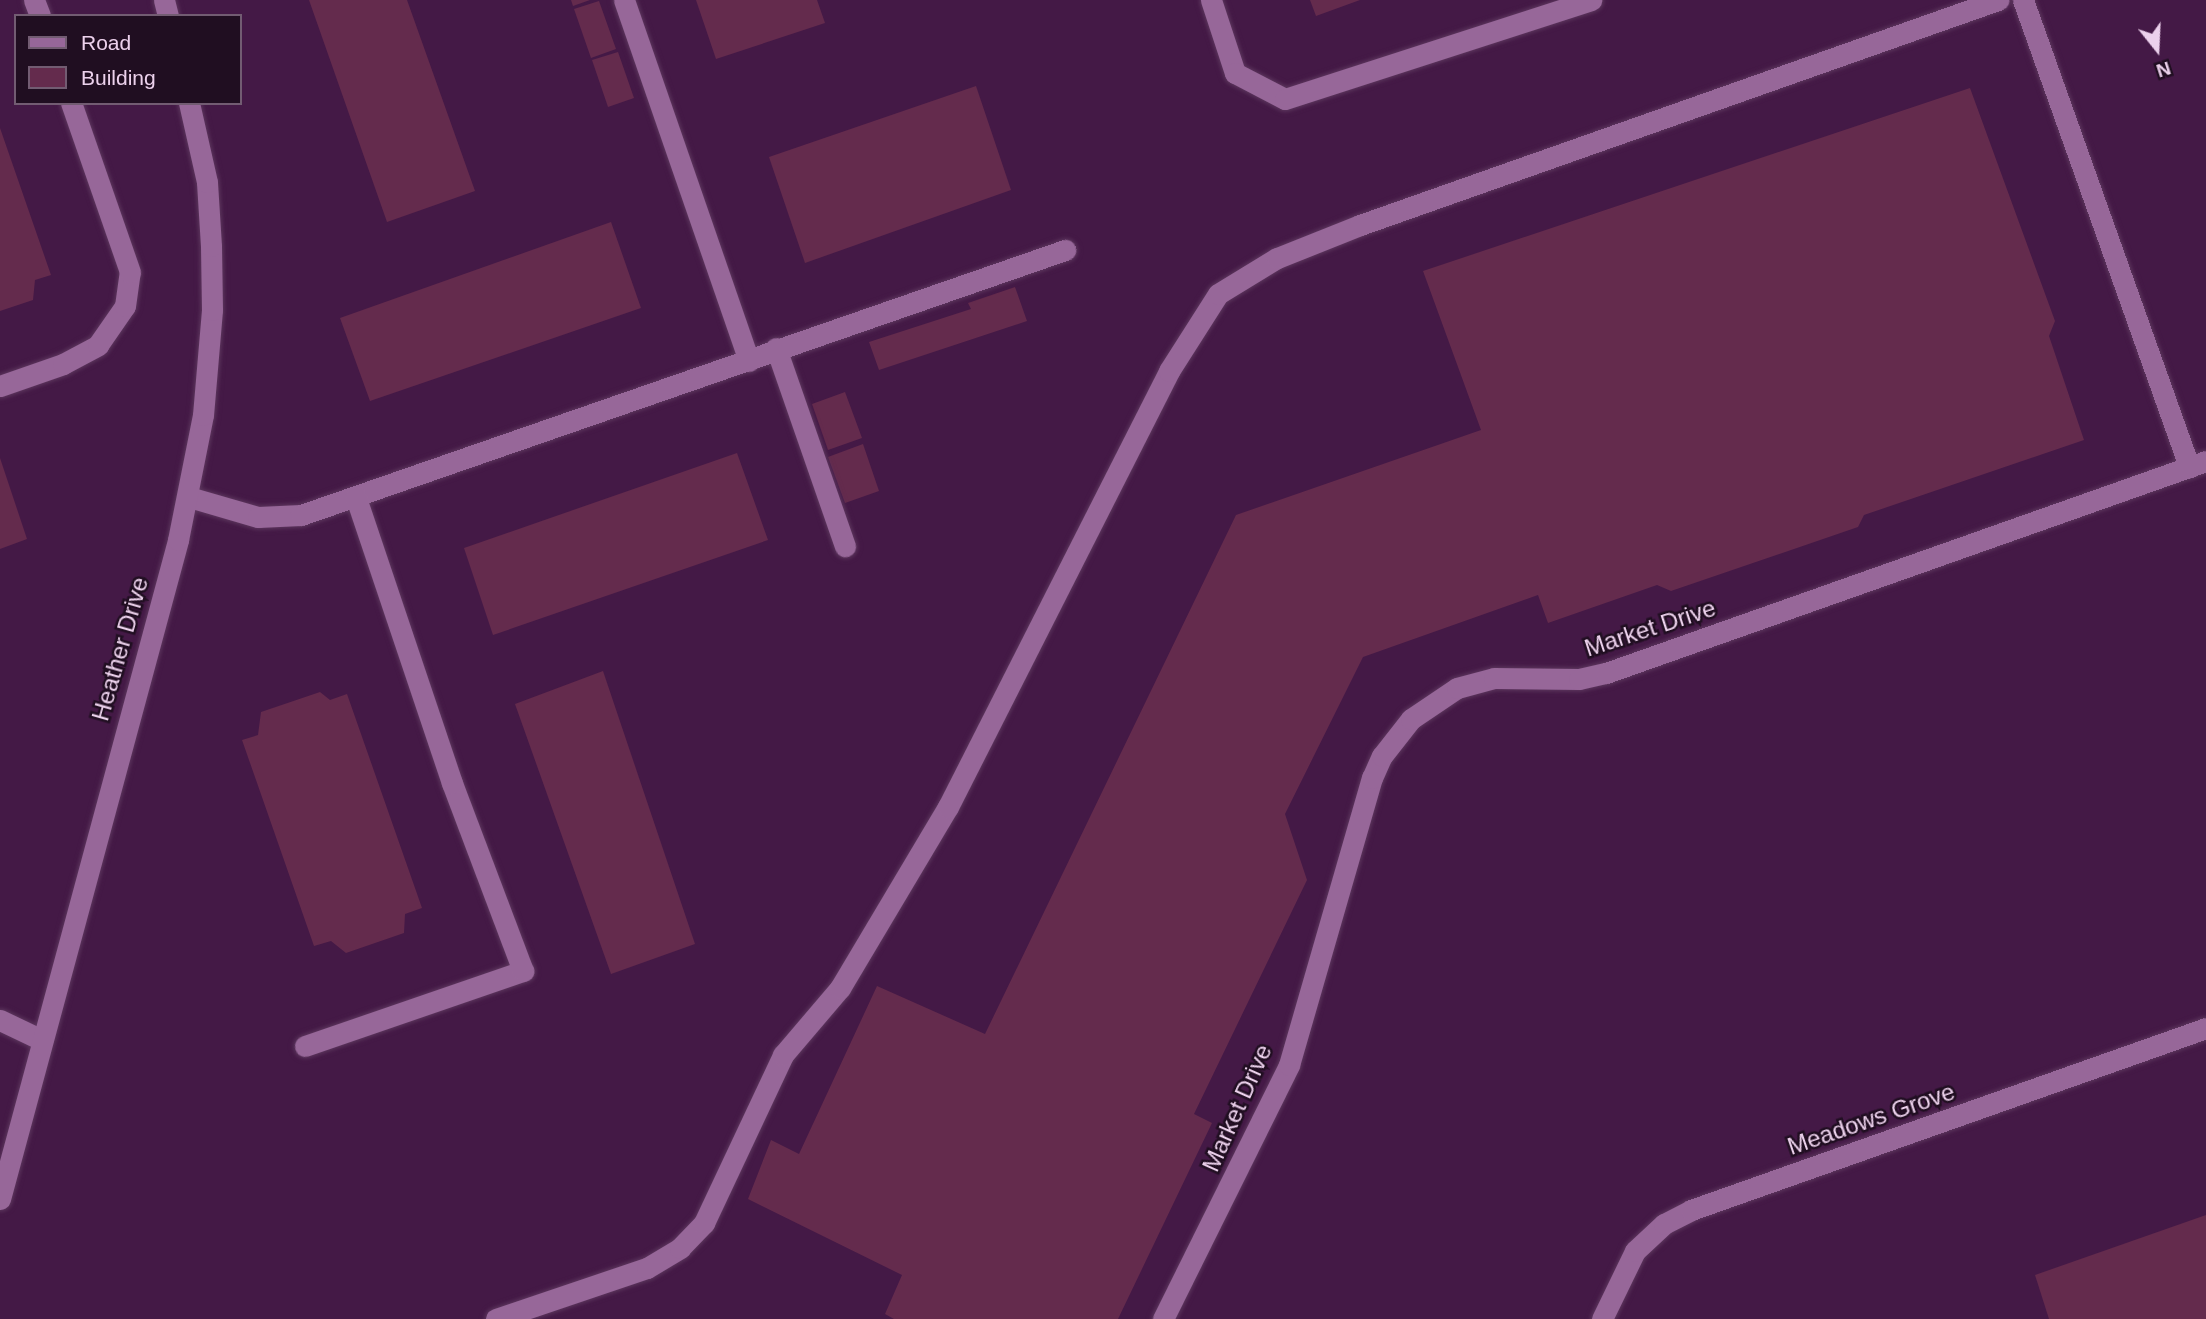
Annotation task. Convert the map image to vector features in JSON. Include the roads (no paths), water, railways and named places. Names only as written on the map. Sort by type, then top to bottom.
[{"type":"street","points":[[624,0],[749,360]]},
{"type":"street","points":[[1211,0],[1235,73],[1284,99],[1591,0]]},
{"type":"street","points":[[496,1319],[647,1268],[680,1248],[704,1223],[783,1055],[840,988],[948,807],[1169,371],[1218,294],[1277,258],[1360,225],[1998,0]]},
{"type":"street","points":[[2023,0],[2197,464]]},
{"type":"street","points":[[0,386],[63,364],[98,345],[125,306],[130,272],[72,105]]},
{"type":"street","name":"Heather Drive","points":[[0,1199],[189,497],[203,415],[212,310],[207,182],[189,105]]},
{"type":"street","points":[[189,497],[258,517],[301,514],[1065,250]]},
{"type":"street","points":[[776,348],[845,546]]},
{"type":"street","name":"Market Drive","points":[[1163,1319],[1289,1065],[1372,778],[1382,756],[1411,719],[1457,688],[1494,678],[1579,679],[1606,673],[2197,464]]},
{"type":"street","points":[[304,1046],[523,971],[453,783],[356,497]]},
{"type":"street","points":[[0,1020],[42,1040]]},
{"type":"street","name":"Meadows Grove","points":[[1602,1319],[1635,1251],[1664,1224],[1691,1210],[2206,1028]]}]
